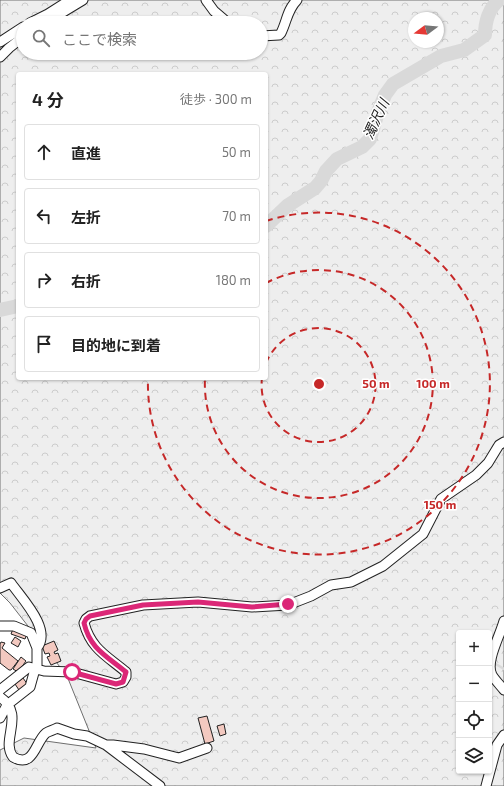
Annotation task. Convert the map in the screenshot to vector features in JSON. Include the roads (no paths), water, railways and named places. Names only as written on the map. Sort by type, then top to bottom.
[{"type":"street","points":[[44,16],[70,0]]},
{"type":"street","points":[[57,16],[83,0]]},
{"type":"street","points":[[206,0],[220,16]]},
{"type":"street","points":[[268,36],[279,35],[281,33],[286,16],[297,0]]},
{"type":"street","points":[[0,42],[16,32]]},
{"type":"street","points":[[0,57],[16,42]]},
{"type":"street","points":[[0,690],[29,667],[44,671],[72,672],[116,684],[123,682],[126,672],[104,656],[89,636],[84,623],[90,616],[143,605],[198,602],[252,607],[288,604],[311,596],[331,585],[351,582],[383,566],[422,534],[441,499],[476,475],[488,463],[499,445],[504,442]]},
{"type":"street","points":[[0,588],[10,583],[38,621],[41,632],[37,648],[36,669],[30,687],[7,705],[0,718]]},
{"type":"street","points":[[504,621],[490,659],[489,667],[492,674],[504,690]]},
{"type":"street","points":[[0,626],[14,626],[30,631],[37,648]]},
{"type":"street","points":[[0,697],[6,701],[10,712],[3,744],[6,752],[19,760],[25,760],[31,757],[46,733],[57,728],[74,734],[87,736],[106,745],[160,786]]},
{"type":"street","points":[[486,786],[497,745],[504,735]]},
{"type":"street","points":[[106,745],[144,749],[179,758],[207,748]]},
{"type":"waterway","name":"濁沢川","points":[[268,224],[287,206],[315,188],[321,181],[326,171],[337,159],[362,147],[370,139],[385,95],[393,84],[441,56],[464,50],[485,35],[488,16],[499,0]]},
{"type":"waterway","name":"濁沢川","points":[[0,310],[16,306]]},
{"type":"waterway","points":[[494,663],[504,669]]}]
